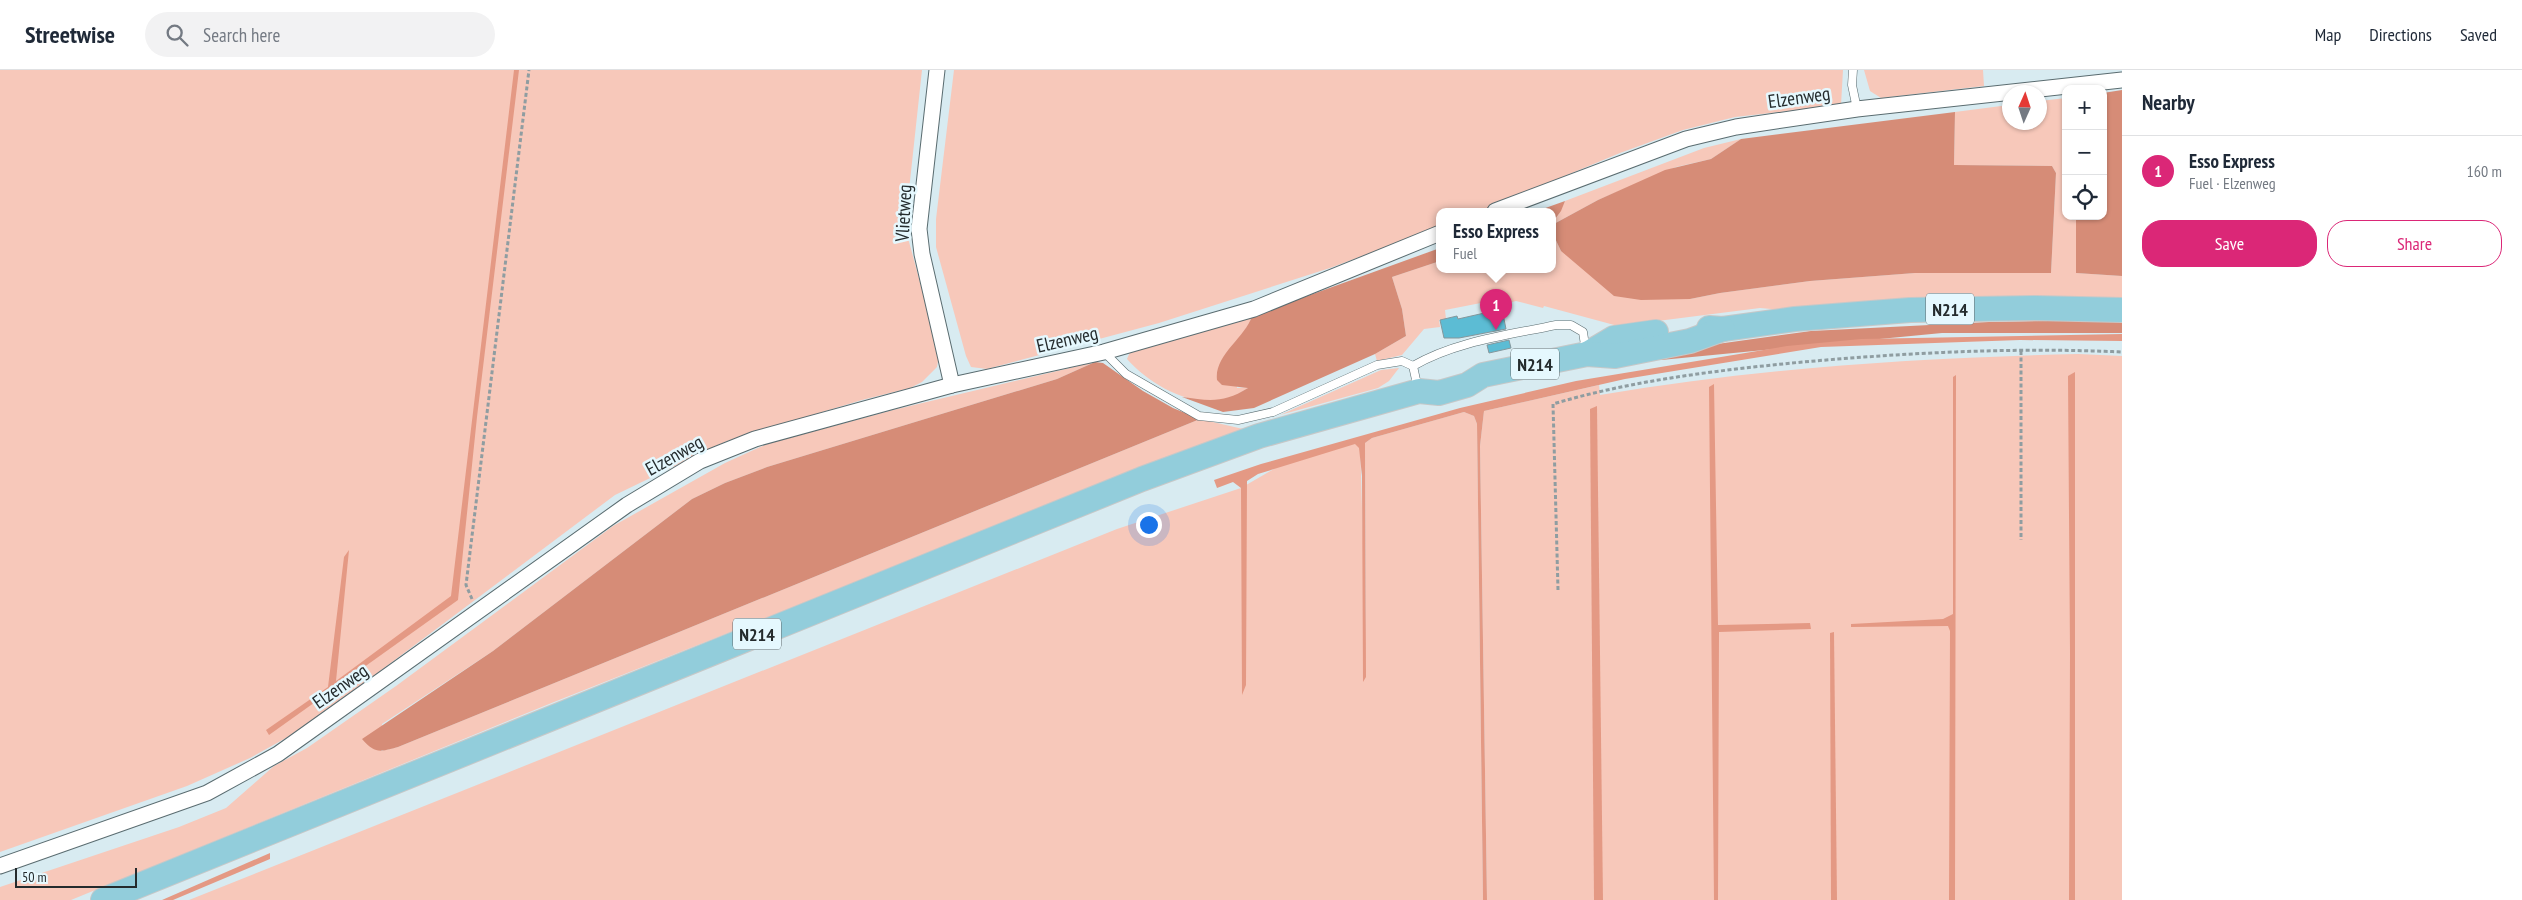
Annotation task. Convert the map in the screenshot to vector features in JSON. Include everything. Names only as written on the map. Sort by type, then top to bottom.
[{"type":"main road","name":"N214","points":[[103,900],[1142,479],[1259,436],[1419,391],[1433,380],[1462,372],[1483,375],[1587,354],[1614,338],[1695,327],[1723,329],[1795,320],[1910,310],[2035,308],[2122,310]]},
{"type":"street","name":"Vlietweg","points":[[937,70],[919,229],[922,254],[952,385]]},
{"type":"street","name":"Elzenweg","points":[[1503,208],[1686,139],[1736,127],[1857,109],[2122,80]]},
{"type":"street","name":"Elzenweg","points":[[0,866],[207,793],[278,754],[627,505],[700,461],[755,439],[952,385],[1104,352],[1254,309],[1436,235]]},
{"type":"lane","points":[[1854,70],[1852,85],[1857,109]]},
{"type":"lane","points":[[1414,366],[1431,356],[1469,344],[1556,325],[1571,325],[1583,332],[1587,354]]},
{"type":"lane","points":[[1104,352],[1126,374],[1200,416],[1238,420],[1273,412],[1377,365],[1402,360],[1414,366]]},
{"type":"lane","points":[[1414,366],[1419,391]]},
{"type":"path","points":[[480,611],[466,585],[529,70]]},
{"type":"path","points":[[2021,352],[2021,540]]},
{"type":"path","points":[[1558,590],[1553,404],[1584,395],[1716,371],[1889,355],[2122,352]]},
{"type":"shaded area","points":[[0,70],[922,70],[905,227],[936,341],[939,355],[937,367],[922,382],[910,388],[862,400],[727,441],[615,495],[304,728],[250,758],[187,786],[0,852]]},
{"type":"shaded area","points":[[514,70],[519,70],[477,417],[458,600],[269,735],[266,730],[328,687],[344,557],[349,550],[336,681],[451,596]]},
{"type":"shaded area","points":[[954,70],[1843,70],[1841,105],[1735,117],[1683,130],[1620,153],[1488,208],[1436,208],[1436,228],[1330,268],[1159,323],[987,369],[971,367],[966,356],[936,247],[936,219]]},
{"type":"shaded area","points":[[1864,70],[1983,70],[1984,86],[1881,98],[1870,91]]},
{"type":"shaded area","points":[[2122,90],[2122,276],[2076,273],[2076,220],[2107,220],[2107,92]]},
{"type":"shaded area","points":[[2062,98],[2062,220],[2076,220],[2076,273],[2122,276],[2122,300],[1803,312],[1760,308],[1618,326],[1544,306],[1543,308],[1516,301],[1493,307],[1491,301],[1445,310],[1446,319],[1439,320],[1440,327],[1424,329],[1402,355],[1377,361],[1375,354],[1406,336],[1402,309],[1392,277],[1436,262],[1436,273],[1556,273],[1556,240],[1561,251],[1690,299],[1810,281],[1915,273],[2051,273],[2056,173],[2052,166],[1954,165],[1955,112],[2002,106],[2002,130],[2047,130],[2047,100]]},
{"type":"shaded area","points":[[1955,112],[1954,165],[2052,166],[2056,173],[2051,273],[1915,273],[1810,281],[1690,299],[1641,300],[1614,296],[1561,251],[1556,240],[1556,223],[1598,200],[1665,170],[1711,159],[1741,139]]},
{"type":"shaded area","points":[[1741,139],[1711,159],[1676,167],[1598,200],[1556,223],[1556,218],[1565,201],[1704,148]]},
{"type":"shaded area","points":[[1565,201],[1556,218],[1556,208],[1545,208]]},
{"type":"shaded area","points":[[1436,249],[1436,262],[1392,277],[1402,309],[1406,336],[1375,354],[1254,408],[1223,412],[1182,397],[1216,400],[1232,396],[1248,388],[1222,385],[1217,380],[1217,371],[1225,355],[1243,332],[1252,316]]},
{"type":"shaded area","points":[[1252,316],[1248,328],[1233,345],[1237,388],[1250,387],[1228,399],[1212,402],[1185,397],[1172,392],[1147,377],[1127,359],[1130,352]]},
{"type":"shaded area","points":[[2122,320],[2122,333],[1942,333],[1661,360],[1660,352],[1811,331],[1989,322]]},
{"type":"shaded area","points":[[2122,334],[2122,341],[2020,340],[1821,347],[1625,379],[1484,411],[1480,446],[1487,900],[1483,900],[1477,424],[1474,416],[1464,412],[1372,438],[1365,443],[1366,677],[1363,682],[1362,476],[1359,448],[1355,444],[1258,474],[1247,481],[1246,685],[1242,695],[1241,488],[1233,482],[1217,488],[1214,480],[1261,464],[1460,408],[1576,381],[1787,346],[1861,339]]},
{"type":"shaded area","points":[[2078,354],[2122,356],[2122,900],[1487,900],[1480,446],[1484,411],[1599,385],[1600,395],[1778,371],[1958,358]]},
{"type":"shaded area","points":[[1095,362],[1057,379],[767,467],[725,483],[692,499],[493,651],[382,724],[381,751],[398,747],[1200,419],[1243,429],[554,702],[71,900],[0,900],[0,887],[179,827],[226,808],[274,766],[307,748],[396,686],[613,526],[725,463],[767,444],[893,410]]},
{"type":"shaded area","points":[[1095,362],[1103,363],[1143,391],[1173,408],[1200,419],[398,747],[378,750],[362,739],[493,651],[692,499],[725,483],[767,467],[1057,379]]},
{"type":"shaded area","points":[[1399,368],[1389,381],[1378,388],[1280,415],[1381,370]]},
{"type":"shaded area","points":[[2075,372],[2075,900],[2069,900],[2068,376]]},
{"type":"shaded area","points":[[1956,375],[1955,900],[1949,900],[1950,631],[1948,626],[1851,627],[1851,624],[1943,619],[1953,614],[1953,377]]},
{"type":"shaded area","points":[[1714,384],[1718,625],[1810,623],[1811,629],[1719,632],[1718,900],[1714,900],[1709,387]]},
{"type":"shaded area","points":[[1597,406],[1603,900],[1594,900],[1590,409]]},
{"type":"shaded area","points":[[1464,412],[1474,416],[1477,424],[1483,900],[189,900],[1117,529],[1241,488],[1284,463],[1360,440],[1366,644],[1365,443],[1372,438]]},
{"type":"shaded area","points":[[1834,632],[1837,900],[1831,900],[1830,633]]},
{"type":"shaded area","points":[[270,853],[270,859],[173,900],[162,900]]},
{"type":"building","points":[[1502,309],[1506,329],[1459,338],[1444,338],[1440,320],[1457,316],[1458,319]]},
{"type":"building","points":[[1509,340],[1511,348],[1489,353],[1487,345]]},
{"type":"place","name":"Esso Express","points":[[1496,330]]}]
